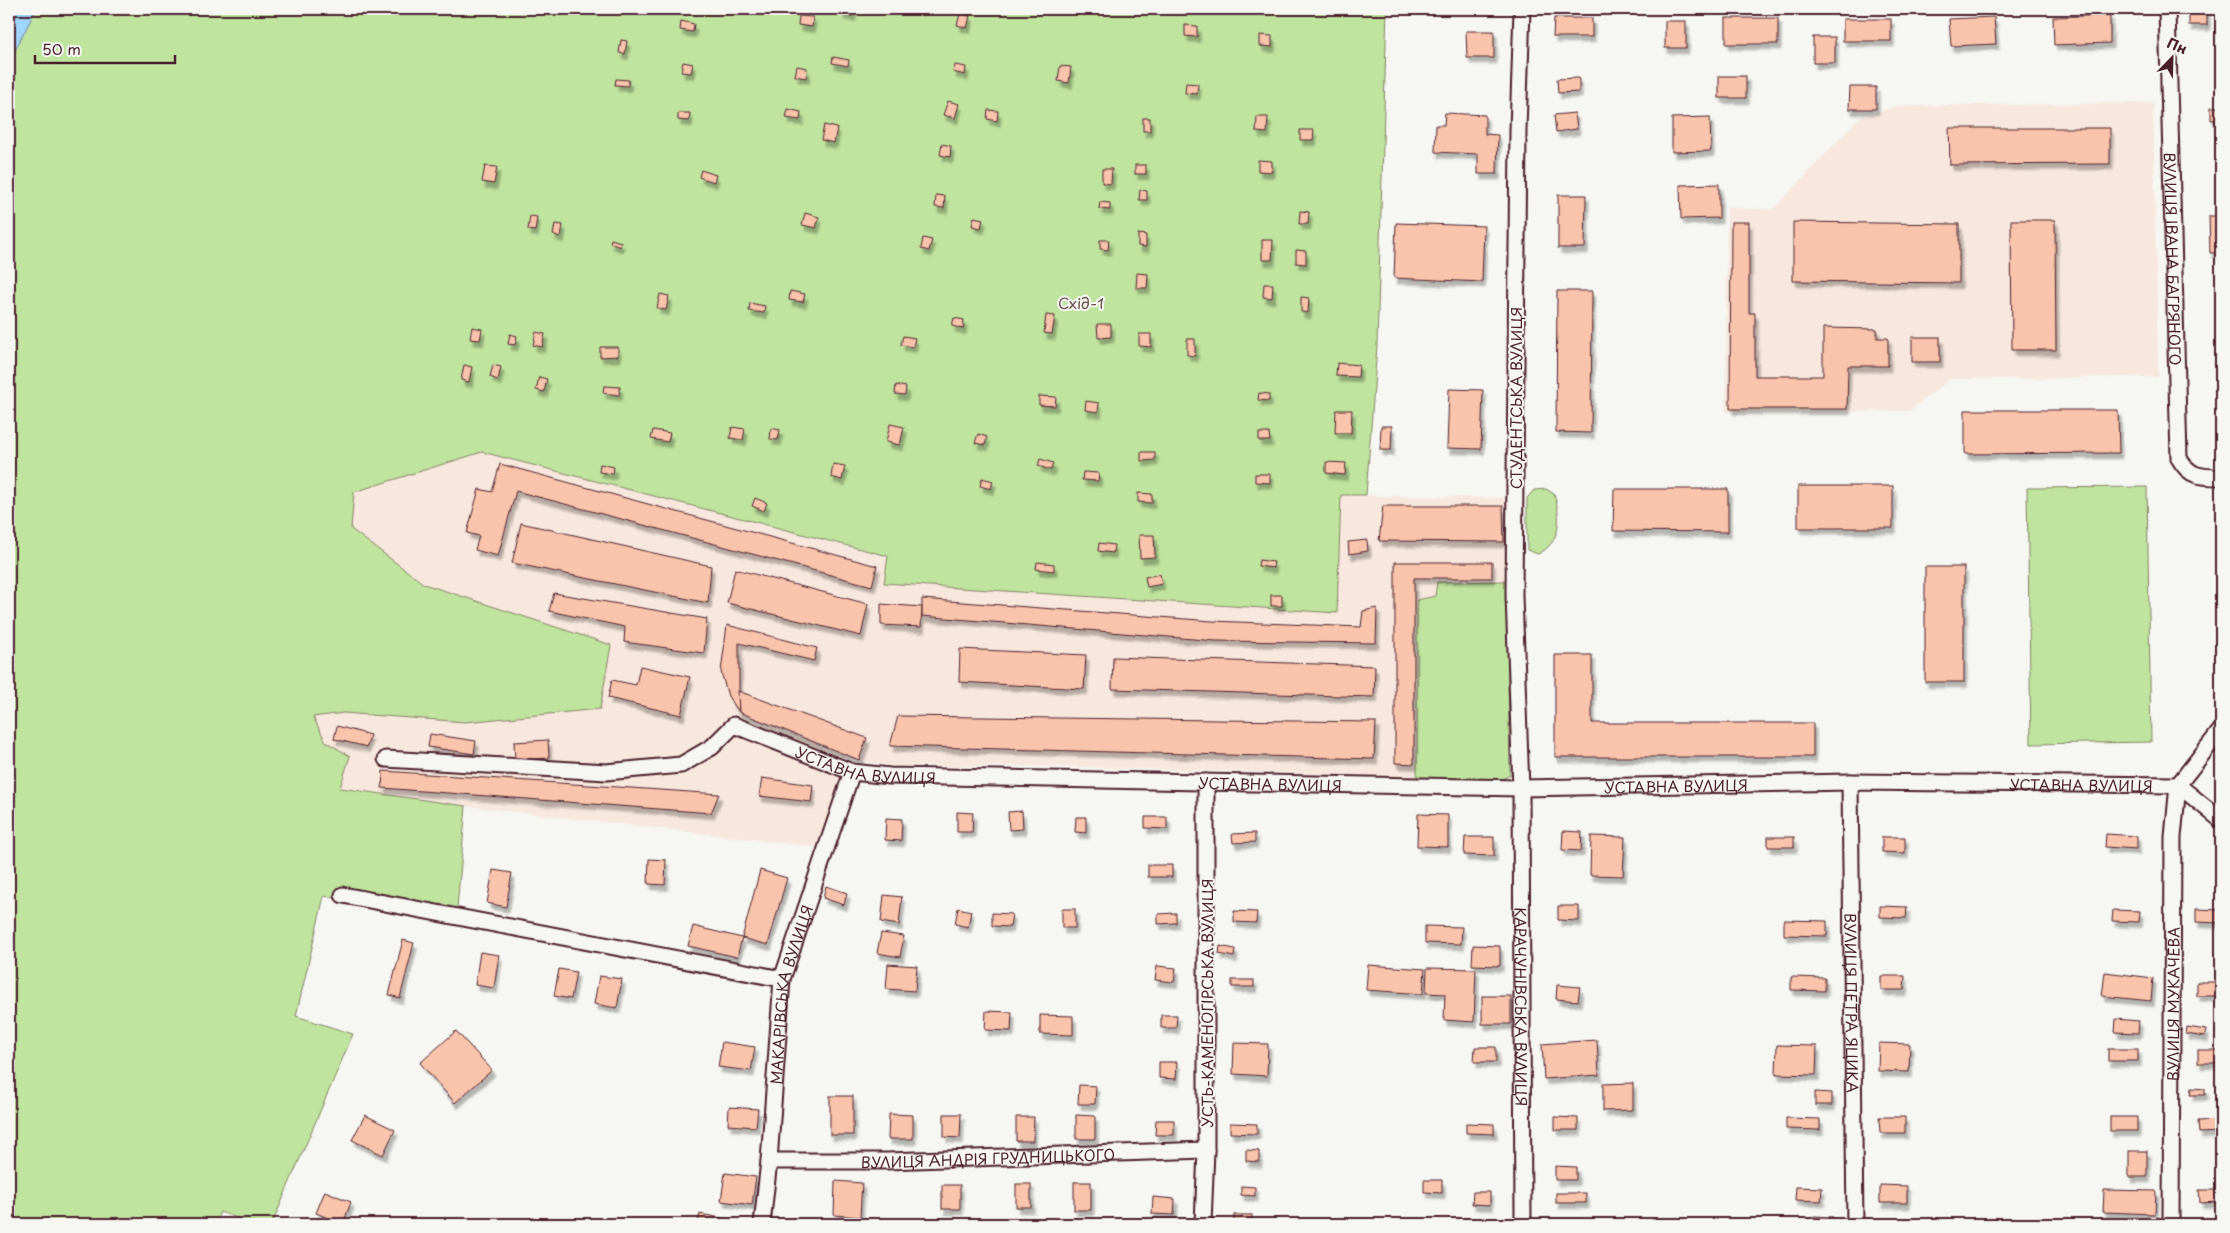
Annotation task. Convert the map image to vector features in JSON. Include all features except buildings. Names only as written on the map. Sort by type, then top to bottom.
[{"type":"street","name":"СТУДЕНТСЬКА ВУЛИЦЯ","points":[[1520,788],[1514,596],[1518,130],[1522,9]]},
{"type":"street","name":"ВУЛИЦЯ ІВАНА БАГРЯНОГО","points":[[2167,9],[2179,458],[2184,468],[2194,474],[2221,477]]},
{"type":"street","name":"УСТАВНА ВУЛИЦЯ","points":[[386,758],[606,772],[681,765],[712,747],[734,725],[852,772],[890,776],[1520,788],[1850,782],[2178,784]]},
{"type":"street","points":[[2221,730],[2178,784],[2221,820]]},
{"type":"street","name":"МАКАРІВСЬКА ВУЛИЦЯ","points":[[762,1224],[769,1162],[782,979],[852,772]]},
{"type":"street","name":"УСТЬ-КАМЕНОГІРСЬКА ВУЛИЦЯ","points":[[1204,1224],[1206,1150],[1206,782]]},
{"type":"street","name":"ВУЛИЦЯ ПЕТРА ЯЦИКА","points":[[1850,782],[1855,1224]]},
{"type":"street","name":"ВУЛИЦЯ МУКАЧЕВА","points":[[2171,1224],[2173,837],[2178,784]]},
{"type":"street","name":"КАРАЧУНІВСЬКА ВУЛИЦЯ","points":[[1520,788],[1523,1224]]},
{"type":"street","points":[[343,894],[782,979]]},
{"type":"street","name":"ВУЛИЦЯ АНДРІЯ ГРУДНИЦЬКОГО","points":[[769,1162],[887,1161],[1206,1150]]},
{"type":"shaded area","points":[[2153,103],[2158,377],[1950,379],[1909,411],[1726,412],[1727,208],[1774,209],[1859,118],[1898,106]]},
{"type":"shaded area","points":[[482,452],[888,557],[885,583],[1336,613],[1341,495],[1506,498],[1506,581],[1437,582],[1435,596],[1417,600],[1417,777],[1041,766],[891,766],[844,758],[732,715],[723,723],[734,734],[845,777],[819,847],[466,806],[340,788],[350,756],[326,742],[313,717],[343,713],[611,645],[424,584],[351,529],[353,492]]},
{"type":"green space","name":"Схід-1","points":[[36,9],[1387,9],[1377,345],[1366,495],[1341,495],[1337,613],[884,583],[888,556],[482,452],[354,492],[351,529],[424,584],[611,645],[600,709],[465,722],[343,713],[313,717],[326,742],[350,756],[340,788],[466,806],[456,919],[324,896],[296,1016],[353,1034],[272,1224],[254,1224],[220,1212],[215,1224],[9,1224],[9,62]]},
{"type":"green space","points":[[2147,487],[2151,742],[2031,744],[2027,488]]},
{"type":"green space","points":[[1546,489],[1554,494],[1558,511],[1558,528],[1552,543],[1538,554],[1527,550],[1527,498],[1534,490]]},
{"type":"green space","points":[[1506,581],[1510,775],[1502,779],[1417,777],[1417,600],[1435,596],[1437,582]]},
{"type":"water","points":[[9,9],[36,9],[9,62]]}]
